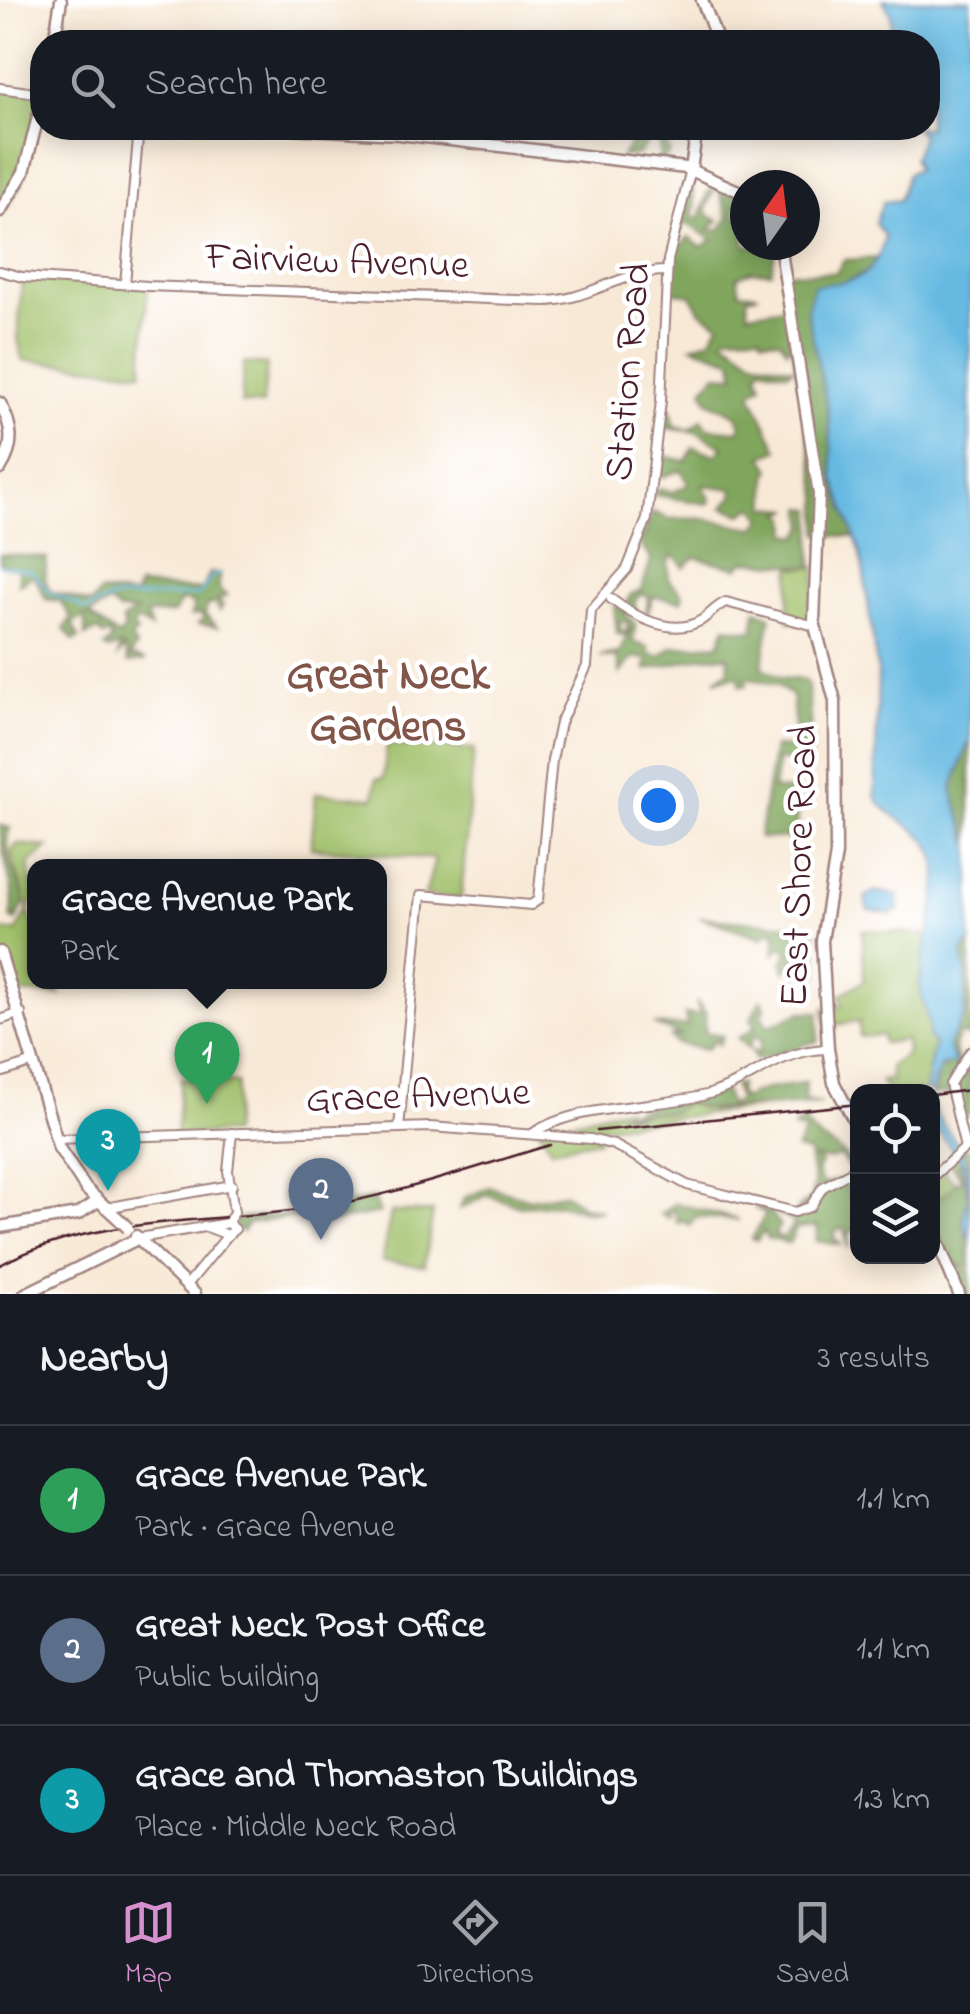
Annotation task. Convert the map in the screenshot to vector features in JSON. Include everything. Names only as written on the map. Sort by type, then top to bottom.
[{"type":"main road","points":[[56,30],[61,0]]},
{"type":"main road","points":[[702,0],[713,30]]},
{"type":"main road","points":[[0,214],[24,172],[33,140]]},
{"type":"main road","points":[[450,140],[691,169],[730,187]]},
{"type":"main road","points":[[691,169],[695,140]]},
{"type":"main road","name":"East Shore Road","points":[[782,260],[819,494],[815,626],[833,685],[836,746],[835,862],[822,944],[828,1049],[834,1083],[850,1113]]},
{"type":"main road","points":[[0,404],[10,424],[12,442],[0,465]]},
{"type":"main road","points":[[0,412],[8,434],[0,465]]},
{"type":"main road","points":[[0,952],[73,1173],[196,1294]]},
{"type":"main road","points":[[0,1227],[107,1205]]},
{"type":"main road","points":[[25,1294],[139,1238]]},
{"type":"main road","points":[[33,1294],[139,1238]]},
{"type":"main road","points":[[940,1248],[959,1294]]},
{"type":"street","points":[[0,88],[30,100]]},
{"type":"street","points":[[125,284],[138,140]]},
{"type":"street","name":"Station Road","points":[[611,599],[648,518],[660,412],[667,271],[691,169]]},
{"type":"street","name":"Fairview Avenue","points":[[0,271],[22,277],[125,284],[552,302],[631,273],[667,271]]},
{"type":"street","name":"Station Road","points":[[591,610],[622,576]]},
{"type":"street","points":[[399,1128],[421,896],[538,902],[552,760],[560,723],[587,666],[591,610],[611,599],[639,619],[673,625],[697,622],[726,602],[815,626]]},
{"type":"street","points":[[1,1020],[21,1014]]},
{"type":"street","name":"Grace Avenue","points":[[61,1142],[399,1128],[532,1134],[578,1117],[709,1094],[790,1053],[828,1049]]},
{"type":"street","points":[[936,1174],[963,1151],[950,1084],[970,1052]]},
{"type":"street","points":[[0,1073],[36,1062]]},
{"type":"street","points":[[186,1285],[220,1245],[228,1224],[232,1134]]},
{"type":"street","points":[[532,1134],[608,1143],[688,1185],[795,1212],[810,1208],[823,1187],[850,1172]]},
{"type":"street","points":[[107,1205],[232,1186]]},
{"type":"street","points":[[139,1238],[228,1224]]},
{"type":"green space","points":[[0,88],[30,92],[32,140],[22,183],[0,216]]},
{"type":"green space","points":[[650,140],[637,155],[622,156],[632,142],[627,142]]},
{"type":"green space","points":[[659,140],[670,140],[666,143],[670,153],[660,163]]},
{"type":"green space","points":[[692,180],[695,207],[691,213],[699,220],[708,192],[714,190],[706,209],[710,217],[719,220],[709,229],[719,230],[729,218],[719,189],[704,180],[730,191],[730,260],[774,260],[771,272],[751,271],[737,277],[740,292],[759,294],[747,297],[748,313],[785,307],[783,272],[836,273],[844,260],[876,258],[871,271],[841,283],[807,310],[828,409],[834,479],[855,537],[819,534],[819,496],[786,310],[791,343],[787,350],[780,340],[762,339],[760,334],[727,335],[724,339],[755,360],[793,368],[788,373],[762,367],[758,373],[762,385],[751,393],[778,450],[763,456],[771,469],[767,476],[767,507],[792,509],[782,513],[788,517],[789,534],[799,536],[806,526],[803,508],[813,509],[812,567],[744,561],[738,568],[695,557],[684,567],[673,555],[668,562],[669,579],[683,595],[682,601],[653,597],[646,617],[648,598],[642,593],[634,602],[637,612],[623,613],[636,624],[633,642],[660,657],[671,647],[719,644],[726,627],[753,631],[756,610],[771,616],[762,667],[782,678],[806,680],[808,686],[812,753],[800,763],[778,760],[773,789],[799,792],[796,838],[759,838],[774,747],[790,748],[795,730],[792,696],[777,685],[746,677],[747,685],[741,686],[738,676],[715,680],[729,670],[728,656],[702,657],[646,670],[647,659],[634,657],[620,673],[617,658],[600,656],[620,653],[631,627],[625,636],[628,621],[619,622],[623,635],[617,634],[614,607],[626,607],[630,595],[642,589],[651,559],[640,544],[653,512],[670,519],[699,518],[754,528],[763,518],[754,507],[742,514],[723,507],[733,497],[733,489],[703,485],[711,501],[707,504],[654,495],[660,488],[673,492],[689,484],[681,470],[662,477],[660,443],[665,456],[686,461],[693,447],[716,455],[723,447],[697,432],[665,428],[662,409],[671,411],[675,426],[690,430],[702,419],[707,428],[737,431],[741,426],[737,415],[708,401],[703,389],[716,374],[735,375],[733,360],[692,346],[711,339],[719,324],[701,312],[691,295],[670,291],[671,266],[677,249],[689,237],[701,247],[713,240],[684,222],[676,242]]},
{"type":"green space","points":[[22,277],[148,286],[142,372],[22,360],[18,338]]},
{"type":"green space","points":[[244,363],[267,365],[263,405],[241,403]]},
{"type":"green space","points":[[0,554],[47,558],[45,580],[50,591],[92,604],[100,592],[135,596],[138,586],[202,590],[210,573],[219,574],[219,589],[227,596],[218,599],[223,605],[220,611],[215,603],[207,606],[205,615],[217,627],[198,624],[204,619],[201,614],[191,616],[194,604],[182,600],[173,614],[146,614],[151,629],[136,620],[133,628],[137,632],[131,639],[136,647],[130,656],[146,661],[128,663],[125,648],[118,656],[120,646],[109,650],[104,647],[112,640],[110,635],[102,636],[99,630],[85,636],[85,616],[72,624],[79,638],[74,641],[64,629],[71,617],[60,601],[46,599],[34,575],[19,584],[19,569],[0,565]],"holes":[[[109,603],[119,611],[137,612],[122,620],[125,628],[119,637],[89,615]]]},
{"type":"green space","points":[[816,567],[815,626],[788,621],[791,568]]},
{"type":"green space","points":[[970,739],[970,845],[952,789]]},
{"type":"green space","points":[[387,745],[474,749],[461,899],[425,896],[435,859],[311,848],[316,793],[374,798],[376,779],[383,779]]},
{"type":"green space","points":[[0,825],[10,828],[7,846],[25,901],[16,921],[11,918],[12,895]]},
{"type":"green space","points":[[17,844],[49,847],[35,859],[27,859],[27,907],[11,851]]},
{"type":"green space","points":[[27,913],[27,989],[55,989],[60,995],[14,993],[0,952],[0,931],[17,931]]},
{"type":"green space","points":[[699,917],[790,925],[798,932],[798,944],[802,947],[815,931],[819,975],[810,979],[812,969],[806,969],[795,978],[800,963],[797,956],[785,971],[782,963],[789,952],[780,947],[774,954],[776,932],[766,932],[763,938]]},
{"type":"green space","points":[[862,930],[928,935],[920,982],[934,1045],[926,1084],[881,1081],[891,1080],[890,1066],[907,1054],[906,1040],[883,1043],[882,1035],[860,1037],[859,1021],[826,1026],[824,1008],[843,1007],[840,995],[864,981]]},
{"type":"green space","points":[[970,941],[970,1037],[959,1034],[954,1047],[959,1065],[970,1052],[970,1115],[959,1113],[950,1093],[940,1094],[940,1084],[936,1084],[938,1071],[954,1061],[948,1045],[964,1015],[966,975],[962,954]]},
{"type":"green space","points":[[761,999],[766,1009],[761,1013],[769,1026],[801,1012],[819,1012],[818,1041],[755,1060],[752,1051],[759,1052],[762,1040],[752,1037],[749,1049],[738,1038],[755,1028],[751,1019]]},
{"type":"green space","points":[[696,1001],[706,1013],[705,1032],[723,1036],[719,1045],[714,1041],[706,1050],[676,1043],[670,1037],[680,1035],[654,1025],[687,1026],[685,1014],[700,1015]]},
{"type":"green space","points":[[181,1078],[237,1083],[232,1133],[176,1135]]},
{"type":"green space","points":[[806,1082],[805,1101],[821,1104],[708,1109],[683,1102],[674,1112],[619,1114],[723,1088],[730,1106],[738,1100],[733,1084],[740,1084],[738,1093],[744,1099],[758,1091]]},
{"type":"green space","points":[[683,1100],[694,1106],[721,1110],[791,1104],[598,1127],[599,1140],[551,1149],[539,1129],[626,1108],[628,1116],[682,1107]]},
{"type":"green space","points":[[803,1120],[850,1162],[849,1168],[840,1156],[830,1160],[813,1157],[821,1163],[817,1172],[822,1184],[850,1178],[850,1188],[846,1190],[850,1195],[848,1248],[844,1229],[837,1229],[834,1239],[842,1245],[816,1241],[818,1226],[797,1228],[789,1243],[767,1239],[764,1231],[757,1241],[752,1239],[766,1213],[754,1208],[767,1208],[780,1225],[774,1235],[784,1238],[794,1223],[779,1214],[792,1216],[811,1203],[797,1209],[810,1198],[814,1186],[809,1154],[796,1149],[805,1131],[794,1128]]},
{"type":"green space","points":[[965,1148],[970,1150],[970,1294],[940,1241],[940,1170],[956,1183],[961,1177],[949,1163]]},
{"type":"green space","points":[[961,1161],[968,1196],[964,1216],[970,1266],[954,1264],[970,1273],[970,1294],[963,1294],[940,1236],[940,1198],[963,1178],[955,1166]]},
{"type":"green space","points":[[490,1187],[530,1199],[563,1193],[585,1207],[602,1210],[589,1212],[558,1204],[520,1206],[488,1195],[460,1209],[464,1198]]},
{"type":"green space","points":[[373,1198],[380,1213],[325,1223],[323,1214],[248,1223],[242,1232],[234,1225],[234,1219],[293,1214]]},
{"type":"green space","points":[[675,1203],[739,1220],[695,1217],[690,1226],[685,1221],[678,1224],[674,1210],[669,1212],[670,1218],[660,1214]]},
{"type":"green space","points":[[391,1212],[433,1212],[424,1266],[382,1261]]},
{"type":"water","points":[[883,0],[970,0],[970,739],[952,789],[970,845],[970,941],[962,954],[966,975],[964,1015],[948,1045],[955,1064],[942,1065],[934,1084],[926,1084],[934,1045],[928,1036],[920,984],[937,868],[923,836],[888,811],[875,795],[878,675],[861,554],[834,479],[828,409],[807,310],[814,285],[852,280],[868,270],[885,237],[875,223],[883,202],[899,200],[908,173],[917,169],[913,159],[920,140],[940,140],[940,30],[891,30],[891,14]]},
{"type":"water","points":[[875,891],[898,895],[899,910],[891,914],[868,910],[865,897]]},
{"type":"water","points":[[940,1119],[967,1163],[970,1242],[963,1220],[968,1196],[963,1164],[940,1134]]},
{"type":"waterway","points":[[0,565],[32,571],[48,591],[87,610],[115,598],[199,595],[213,575],[222,573]]},
{"type":"railway","points":[[940,1094],[970,1090]]},
{"type":"railway","points":[[597,1131],[850,1105]]},
{"type":"railway","points":[[0,1265],[37,1249],[114,1229],[314,1208],[374,1196],[550,1145]]},
{"type":"place","name":"Grace Avenue Park","points":[[207,1104]]},
{"type":"place","name":"Grace and Thomaston Buildings","points":[[108,1191]]},
{"type":"place","name":"Great Neck Post Office","points":[[321,1240]]},
{"type":"district","name":"Great Neck Gardens","points":[[388,703]]}]
